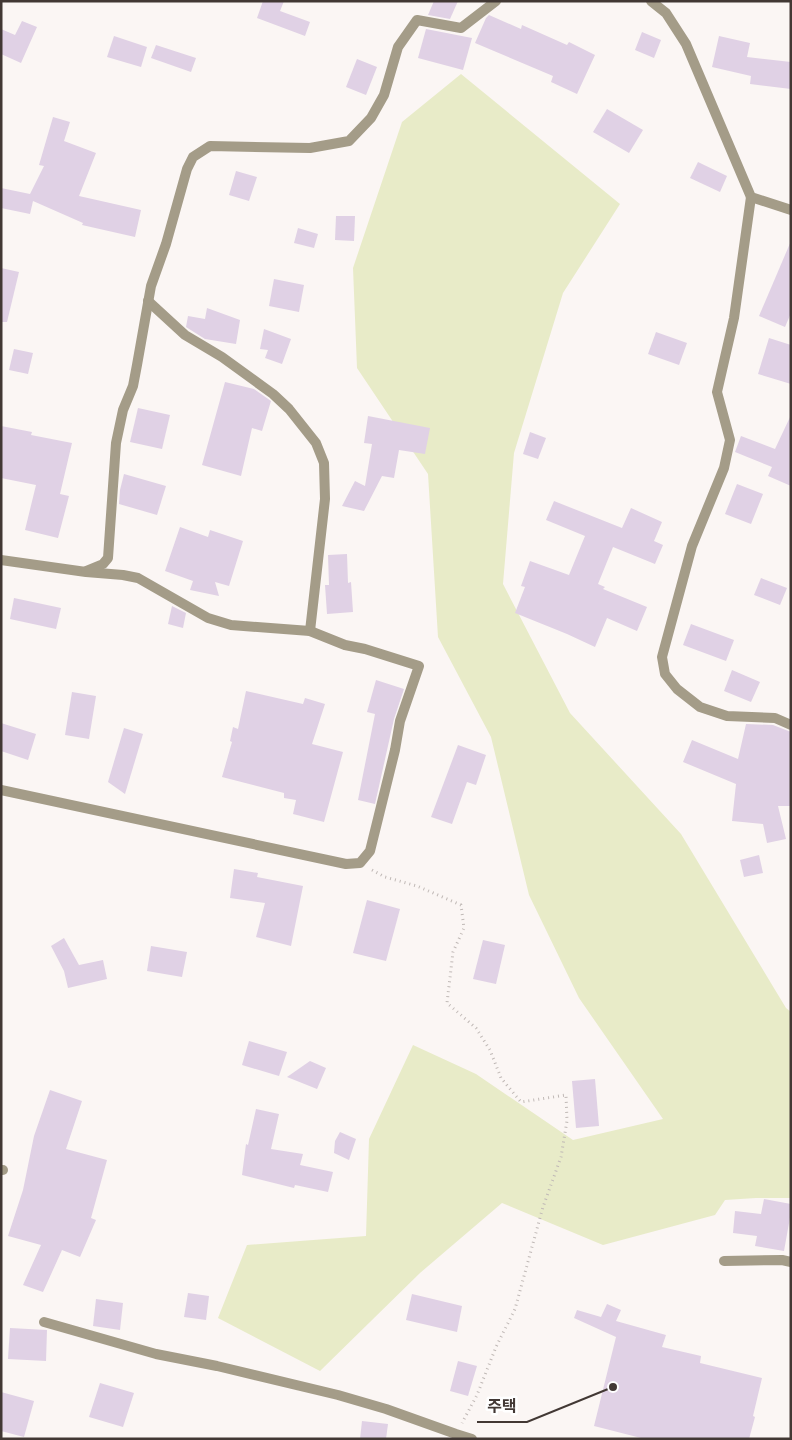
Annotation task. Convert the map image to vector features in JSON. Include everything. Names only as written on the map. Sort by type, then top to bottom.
[{"type":"street","points":[[86,572],[103,564],[108,558],[116,442],[123,410],[133,386],[151,286],[166,244],[186,169],[193,157],[210,146],[310,148],[350,141],[371,118],[384,95],[398,47],[417,20],[461,28],[496,1]]},
{"type":"street","points":[[652,1],[666,12],[686,44],[751,196],[734,318],[717,392],[730,440],[724,468],[692,546],[662,657],[665,674],[677,689],[700,707],[727,716],[775,718],[791,725]]},
{"type":"street","points":[[751,196],[791,210]]},
{"type":"street","points":[[148,301],[185,335],[222,357],[273,394],[316,443],[324,463],[325,499],[310,631]]},
{"type":"street","points":[[1,560],[138,578],[208,618],[231,625],[310,631],[345,645],[419,666],[400,720],[395,750],[370,851],[360,863],[346,864],[1,790]]},
{"type":"street","points":[[724,1261],[782,1260],[791,1262]]},
{"type":"street","points":[[44,1322],[156,1354],[217,1366],[338,1395],[386,1409],[472,1439]]},
{"type":"path","points":[[360,863],[385,877],[417,886],[461,904],[464,928],[453,952],[447,1003],[476,1028],[490,1050],[501,1078],[521,1102],[566,1095],[567,1121],[562,1158],[543,1207],[514,1309],[496,1347],[477,1395],[456,1434]]},
{"type":"green space","points":[[461,74],[620,204],[563,293],[514,453],[503,584],[570,713],[681,834],[786,1008],[791,1012],[791,1198],[725,1200],[715,1215],[603,1245],[502,1203],[420,1273],[320,1371],[218,1318],[247,1245],[366,1236],[369,1139],[413,1045],[476,1074],[573,1140],[663,1119],[579,998],[529,895],[491,737],[438,637],[428,474],[357,368],[353,268],[402,122]]},
{"type":"building","points":[[263,1],[284,1],[280,11],[310,22],[305,36],[257,18]]},
{"type":"building","points":[[434,1],[458,1],[450,19],[428,15]]},
{"type":"building","points":[[489,15],[521,29],[522,25],[567,45],[569,42],[595,55],[577,94],[551,82],[553,76],[475,43]]},
{"type":"building","points":[[22,21],[37,27],[21,63],[1,54],[1,29],[15,35]]},
{"type":"building","points":[[426,29],[472,38],[463,70],[418,58]]},
{"type":"building","points":[[642,32],[661,40],[654,58],[635,50]]},
{"type":"building","points":[[114,36],[147,47],[141,67],[107,57]]},
{"type":"building","points":[[719,36],[750,43],[747,57],[791,62],[791,89],[750,84],[751,76],[712,67]]},
{"type":"building","points":[[156,45],[196,58],[191,72],[151,58]]},
{"type":"building","points":[[357,59],[377,67],[366,95],[346,87]]},
{"type":"building","points":[[607,109],[643,130],[629,153],[593,132]]},
{"type":"building","points":[[53,117],[70,122],[64,141],[96,153],[79,196],[141,210],[135,237],[82,225],[83,223],[33,201],[30,214],[1,208],[1,188],[30,194],[44,166],[39,165]]},
{"type":"building","points":[[698,162],[727,176],[720,192],[690,178]]},
{"type":"building","points":[[236,171],[257,177],[249,201],[229,195]]},
{"type":"building","points":[[336,216],[355,216],[354,241],[335,240]]},
{"type":"building","points":[[298,228],[318,234],[314,248],[294,243]]},
{"type":"building","points":[[791,241],[791,313],[785,327],[759,316]]},
{"type":"building","points":[[1,268],[19,272],[7,322],[1,322]]},
{"type":"building","points":[[274,279],[304,285],[299,312],[269,306]]},
{"type":"building","points":[[207,308],[240,320],[236,344],[205,339],[186,327],[188,316],[205,319]]},
{"type":"building","points":[[264,329],[291,339],[282,364],[265,358],[268,350],[260,349]]},
{"type":"building","points":[[656,332],[687,343],[679,365],[648,354]]},
{"type":"building","points":[[769,338],[791,345],[791,384],[758,374]]},
{"type":"building","points":[[14,349],[33,353],[28,374],[9,370]]},
{"type":"building","points":[[225,382],[254,389],[271,401],[262,431],[252,428],[241,476],[202,465]]},
{"type":"building","points":[[138,408],[170,415],[162,449],[130,442]]},
{"type":"building","points":[[791,415],[791,486],[768,476],[772,467],[735,452],[741,436],[775,449]]},
{"type":"building","points":[[368,416],[430,428],[425,454],[399,450],[394,478],[382,476],[364,511],[342,506],[355,481],[365,486],[372,444],[364,443]]},
{"type":"building","points":[[1,426],[32,432],[31,435],[72,443],[60,494],[69,496],[58,538],[25,530],[36,485],[1,478]]},
{"type":"building","points":[[530,432],[546,438],[538,459],[523,454]]},
{"type":"building","points":[[124,474],[166,486],[157,515],[119,504]]},
{"type":"building","points":[[737,484],[763,494],[751,524],[725,514]]},
{"type":"building","points":[[554,501],[622,528],[631,508],[662,522],[654,541],[663,545],[655,564],[613,547],[598,584],[605,587],[603,589],[647,607],[637,631],[607,618],[595,647],[515,613],[525,587],[521,586],[530,561],[569,575],[585,536],[546,520]]},
{"type":"building","points":[[180,527],[208,537],[210,530],[243,541],[229,586],[215,582],[219,596],[190,590],[193,581],[165,571]]},
{"type":"building","points":[[347,554],[348,583],[351,582],[353,612],[327,614],[325,585],[329,585],[328,555]]},
{"type":"building","points":[[761,578],[787,588],[780,605],[754,595]]},
{"type":"building","points":[[14,598],[61,608],[56,629],[10,619]]},
{"type":"building","points":[[172,606],[186,613],[183,628],[168,624]]},
{"type":"building","points":[[691,624],[734,640],[726,661],[683,645]]},
{"type":"building","points":[[732,670],[760,682],[751,702],[724,691]]},
{"type":"building","points":[[376,680],[404,689],[394,719],[375,804],[358,800],[375,714],[367,712]]},
{"type":"building","points":[[246,691],[303,704],[305,698],[325,704],[312,744],[343,752],[324,822],[293,814],[296,800],[284,798],[284,793],[222,777],[232,742],[230,741],[233,727],[238,729]]},
{"type":"building","points":[[72,692],[96,696],[89,739],[65,735]]},
{"type":"building","points":[[1,723],[36,734],[28,760],[1,751]]},
{"type":"building","points":[[746,724],[773,725],[791,732],[791,806],[778,806],[786,839],[767,843],[763,824],[732,821],[736,784],[683,762],[692,740],[738,759]]},
{"type":"building","points":[[124,728],[143,734],[125,794],[108,782]]},
{"type":"building","points":[[458,745],[486,755],[476,785],[467,782],[452,824],[431,817]]},
{"type":"building","points":[[759,855],[763,873],[744,877],[740,860]]},
{"type":"building","points":[[234,869],[258,873],[257,877],[303,886],[291,946],[256,937],[265,903],[230,898]]},
{"type":"building","points":[[367,900],[400,909],[386,961],[353,953]]},
{"type":"building","points":[[64,938],[79,965],[103,960],[107,979],[68,988],[64,971],[51,946]]},
{"type":"building","points":[[483,940],[505,945],[496,984],[473,979]]},
{"type":"building","points":[[151,946],[187,952],[182,977],[147,971]]},
{"type":"building","points":[[249,1041],[287,1052],[279,1076],[242,1065]]},
{"type":"building","points":[[310,1061],[326,1068],[317,1089],[287,1077]]},
{"type":"building","points":[[595,1079],[599,1126],[576,1128],[572,1081]]},
{"type":"building","points":[[50,1090],[82,1101],[66,1149],[107,1160],[91,1218],[96,1220],[80,1257],[62,1250],[43,1292],[23,1285],[41,1245],[8,1236],[23,1190],[34,1136]]},
{"type":"building","points":[[256,1109],[279,1114],[271,1149],[303,1154],[300,1165],[333,1172],[328,1192],[295,1185],[294,1188],[242,1175],[246,1144],[248,1145]]},
{"type":"building","points":[[340,1132],[356,1139],[349,1160],[334,1153],[335,1141]]},
{"type":"building","points":[[764,1199],[791,1204],[784,1251],[755,1246],[757,1236],[733,1233],[735,1211],[761,1214]]},
{"type":"building","points":[[188,1293],[209,1296],[206,1320],[184,1317]]},
{"type":"building","points":[[412,1294],[462,1306],[457,1332],[406,1320]]},
{"type":"building","points":[[96,1299],[123,1303],[120,1330],[93,1326]]},
{"type":"building","points":[[607,1304],[621,1310],[616,1321],[666,1335],[662,1347],[701,1356],[700,1363],[762,1378],[749,1439],[645,1439],[594,1426],[616,1337],[574,1318],[577,1310],[601,1317]]},
{"type":"building","points":[[10,1328],[47,1330],[46,1361],[8,1359]]},
{"type":"building","points":[[458,1361],[477,1366],[468,1396],[450,1391]]},
{"type":"building","points":[[100,1383],[134,1393],[123,1427],[89,1417]]},
{"type":"building","points":[[1,1392],[34,1401],[24,1437],[1,1431]]},
{"type":"building","points":[[362,1421],[388,1424],[386,1439],[360,1439]]},
{"type":"place","name":"주택","points":[[613,1387]]}]
